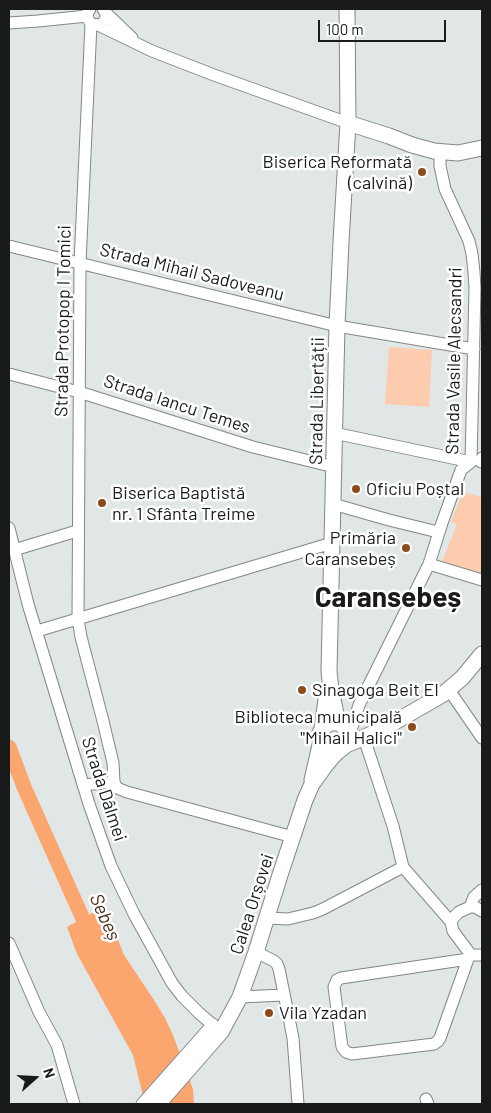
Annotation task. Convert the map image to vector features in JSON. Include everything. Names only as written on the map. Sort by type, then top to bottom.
[{"type":"main road","name":"Strada Libertății","points":[[321,735],[329,681],[334,433],[341,242],[348,123],[347,9]]},
{"type":"main road","points":[[348,123],[412,145],[440,152],[458,153],[482,148]]},
{"type":"main road","points":[[342,747],[330,750],[326,748],[321,735],[329,723],[354,731],[408,715],[449,690],[482,654]]},
{"type":"main road","name":"Strada Libertății","points":[[329,681],[354,731],[348,736],[342,747]]},
{"type":"main road","name":"Calea Orșovei","points":[[312,784],[321,735]]},
{"type":"main road","name":"Calea Orșovei","points":[[158,1104],[240,997],[305,800],[312,784],[329,760],[342,747]]},
{"type":"street","points":[[105,11],[139,45]]},
{"type":"street","points":[[9,22],[54,14],[105,21],[105,11]]},
{"type":"street","points":[[91,19],[139,45],[214,75],[348,123]]},
{"type":"street","name":"Strada Protopop I Tomici","points":[[91,19],[80,263],[78,619],[113,763],[114,782]]},
{"type":"street","name":"Strada Vasile Alecsandri","points":[[354,731],[360,706],[429,564],[438,532],[461,470],[478,460],[477,353],[472,254],[464,229],[445,190],[440,166],[440,152]]},
{"type":"street","name":"Strada Mihail Sadoveanu","points":[[9,246],[338,326],[477,353]]},
{"type":"street","name":"Strada Iancu Temes","points":[[9,374],[79,392],[252,447],[334,467]]},
{"type":"street","points":[[334,433],[478,460]]},
{"type":"street","points":[[333,504],[438,532]]},
{"type":"street","name":"Strada Dâlmei","points":[[9,528],[37,631],[83,785],[111,866],[134,914],[172,983],[199,1013],[213,1033]]},
{"type":"street","points":[[14,550],[77,531]]},
{"type":"street","points":[[37,631],[332,543]]},
{"type":"street","points":[[429,564],[482,580]]},
{"type":"street","points":[[449,690],[482,738]]},
{"type":"street","points":[[354,731],[393,826],[403,867],[451,922],[453,930],[474,956]]},
{"type":"street","points":[[83,785],[114,782],[117,788],[128,792],[293,837]]},
{"type":"street","points":[[266,918],[288,919],[323,909],[403,867]]},
{"type":"street","points":[[470,907],[474,897],[482,890]]},
{"type":"street","points":[[451,922],[459,912],[470,907],[475,907],[482,911]]},
{"type":"street","points":[[9,943],[39,1012],[57,1045],[74,1104]]},
{"type":"street","points":[[256,952],[277,964],[293,1038],[298,1104]]},
{"type":"street","points":[[474,956],[440,1038],[434,1044],[352,1054],[346,1052],[342,1047],[334,987],[337,980],[474,956]]},
{"type":"street","points":[[240,997],[284,996]]},
{"type":"street","points":[[142,1104],[213,1033]]},
{"type":"shaded area","points":[[389,347],[432,350],[429,407],[385,404]]},
{"type":"shaded area","points":[[463,492],[482,497],[482,575],[442,562],[457,524],[451,522]]},
{"type":"water","points":[[101,908],[111,922],[124,955],[165,1018],[193,1089],[194,1104],[145,1104],[133,1055],[77,954],[67,927]]},
{"type":"waterway","name":"Sebeș","points":[[9,747],[24,787],[91,937]]},
{"type":"place","name":"Biserica Reformată (calvină)","points":[[422,172]]},
{"type":"place","name":"Oficiu Poștal","points":[[356,489]]},
{"type":"place","name":"Biserica Baptistă nr. 1 Sfânta Treime","points":[[102,503]]},
{"type":"place","name":"Primăria Caransebeș","points":[[406,548]]},
{"type":"place","name":"Sinagoga Beit El","points":[[302,690]]},
{"type":"place","name":"Biblioteca municipală \"Mihail Halici\"","points":[[412,727]]},
{"type":"place","name":"Vila Yzadan","points":[[269,1013]]},
{"type":"district","name":"Caransebeș","points":[[388,598]]}]
